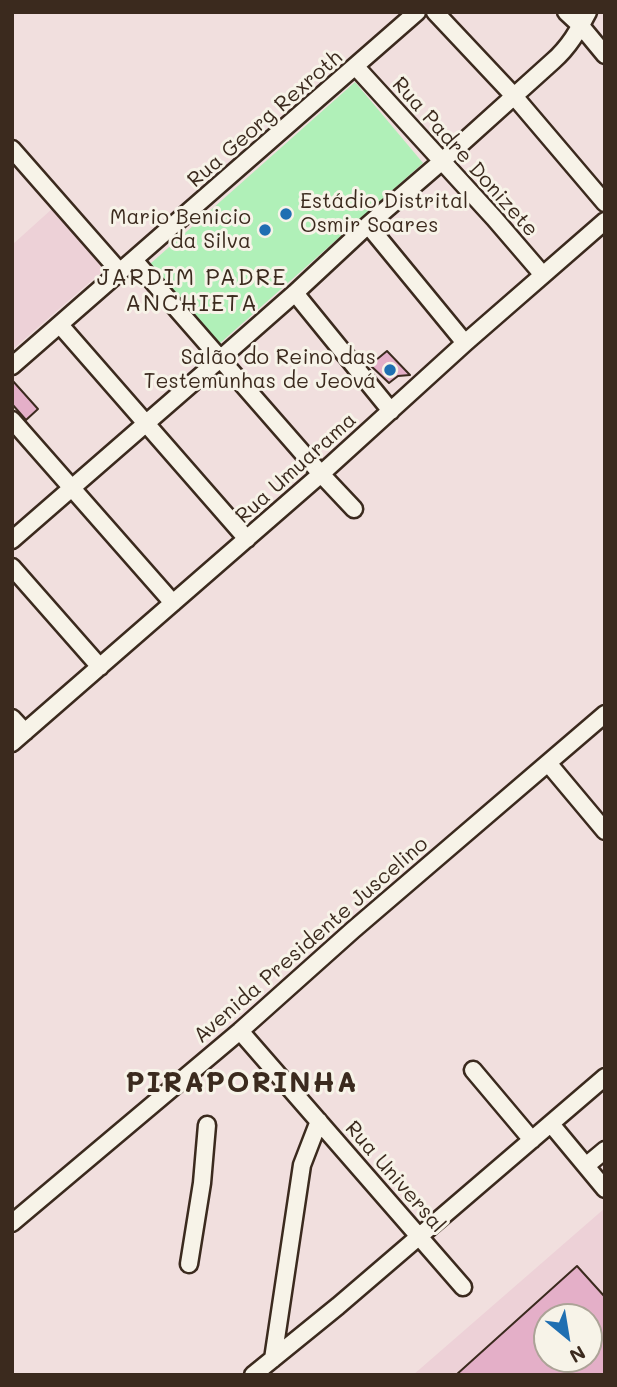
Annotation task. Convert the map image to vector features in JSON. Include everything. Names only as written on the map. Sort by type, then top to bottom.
[{"type":"street","name":"Rua Georg Rexroth","points":[[12,366],[417,12]]},
{"type":"street","points":[[436,12],[514,96],[605,203]]},
{"type":"street","points":[[566,12],[584,19],[605,55]]},
{"type":"street","points":[[12,540],[295,293],[566,50],[584,19]]},
{"type":"street","name":"Rua Padre Donizete","points":[[356,67],[543,275]]},
{"type":"street","points":[[12,149],[121,272]]},
{"type":"street","name":"Rua Umuarama","points":[[19,738],[605,221]]},
{"type":"street","points":[[368,225],[465,343]]},
{"type":"street","points":[[134,260],[354,509]]},
{"type":"street","points":[[295,293],[391,411]]},
{"type":"street","points":[[60,325],[247,539]]},
{"type":"street","points":[[12,420],[173,603]]},
{"type":"street","points":[[12,567],[100,667]]},
{"type":"street","name":"Avenida Presidente Juscelino","points":[[12,1223],[240,1031],[353,930],[605,714]]},
{"type":"street","points":[[12,718],[19,738]]},
{"type":"street","points":[[548,763],[605,831]]},
{"type":"street","name":"Rua Universal","points":[[240,1031],[463,1287]]},
{"type":"street","points":[[473,1070],[532,1140]]},
{"type":"street","points":[[253,1375],[338,1306],[605,1077]]},
{"type":"street","points":[[273,1359],[302,1165],[318,1121]]},
{"type":"street","points":[[551,1124],[605,1189]]},
{"type":"street","points":[[189,1264],[200,1196],[207,1125]]},
{"type":"street","points":[[587,1166],[605,1150]]},
{"type":"shaded area","points":[[53,208],[106,268],[12,350],[12,245]]},
{"type":"shaded area","points":[[605,1208],[605,1375],[413,1375]]},
{"type":"green space","name":"Estádio Distrital Osmir Soares","points":[[355,82],[423,163],[218,345],[150,264]]},
{"type":"building","name":"Salão do Reino das Testemunhas de Jeová","points":[[387,351],[410,375],[398,376],[389,383],[370,365]]},
{"type":"building","points":[[12,380],[38,409],[26,420],[12,404]]},
{"type":"building","points":[[577,1266],[605,1297],[605,1375],[456,1375],[533,1306],[533,1373],[603,1373],[603,1303],[536,1303]]},
{"type":"place","name":"Estádio Distrital Osmir Soares","points":[[286,214]]},
{"type":"place","name":"Mario Benicio da Silva","points":[[265,230]]},
{"type":"place","name":"Salão do Reino das Testemunhas de Jeová","points":[[390,370]]},
{"type":"district","name":"JARDIM PADRE ANCHIETA","points":[[192,291]]},
{"type":"district","name":"PIRAPORINHA","points":[[242,1083]]}]
